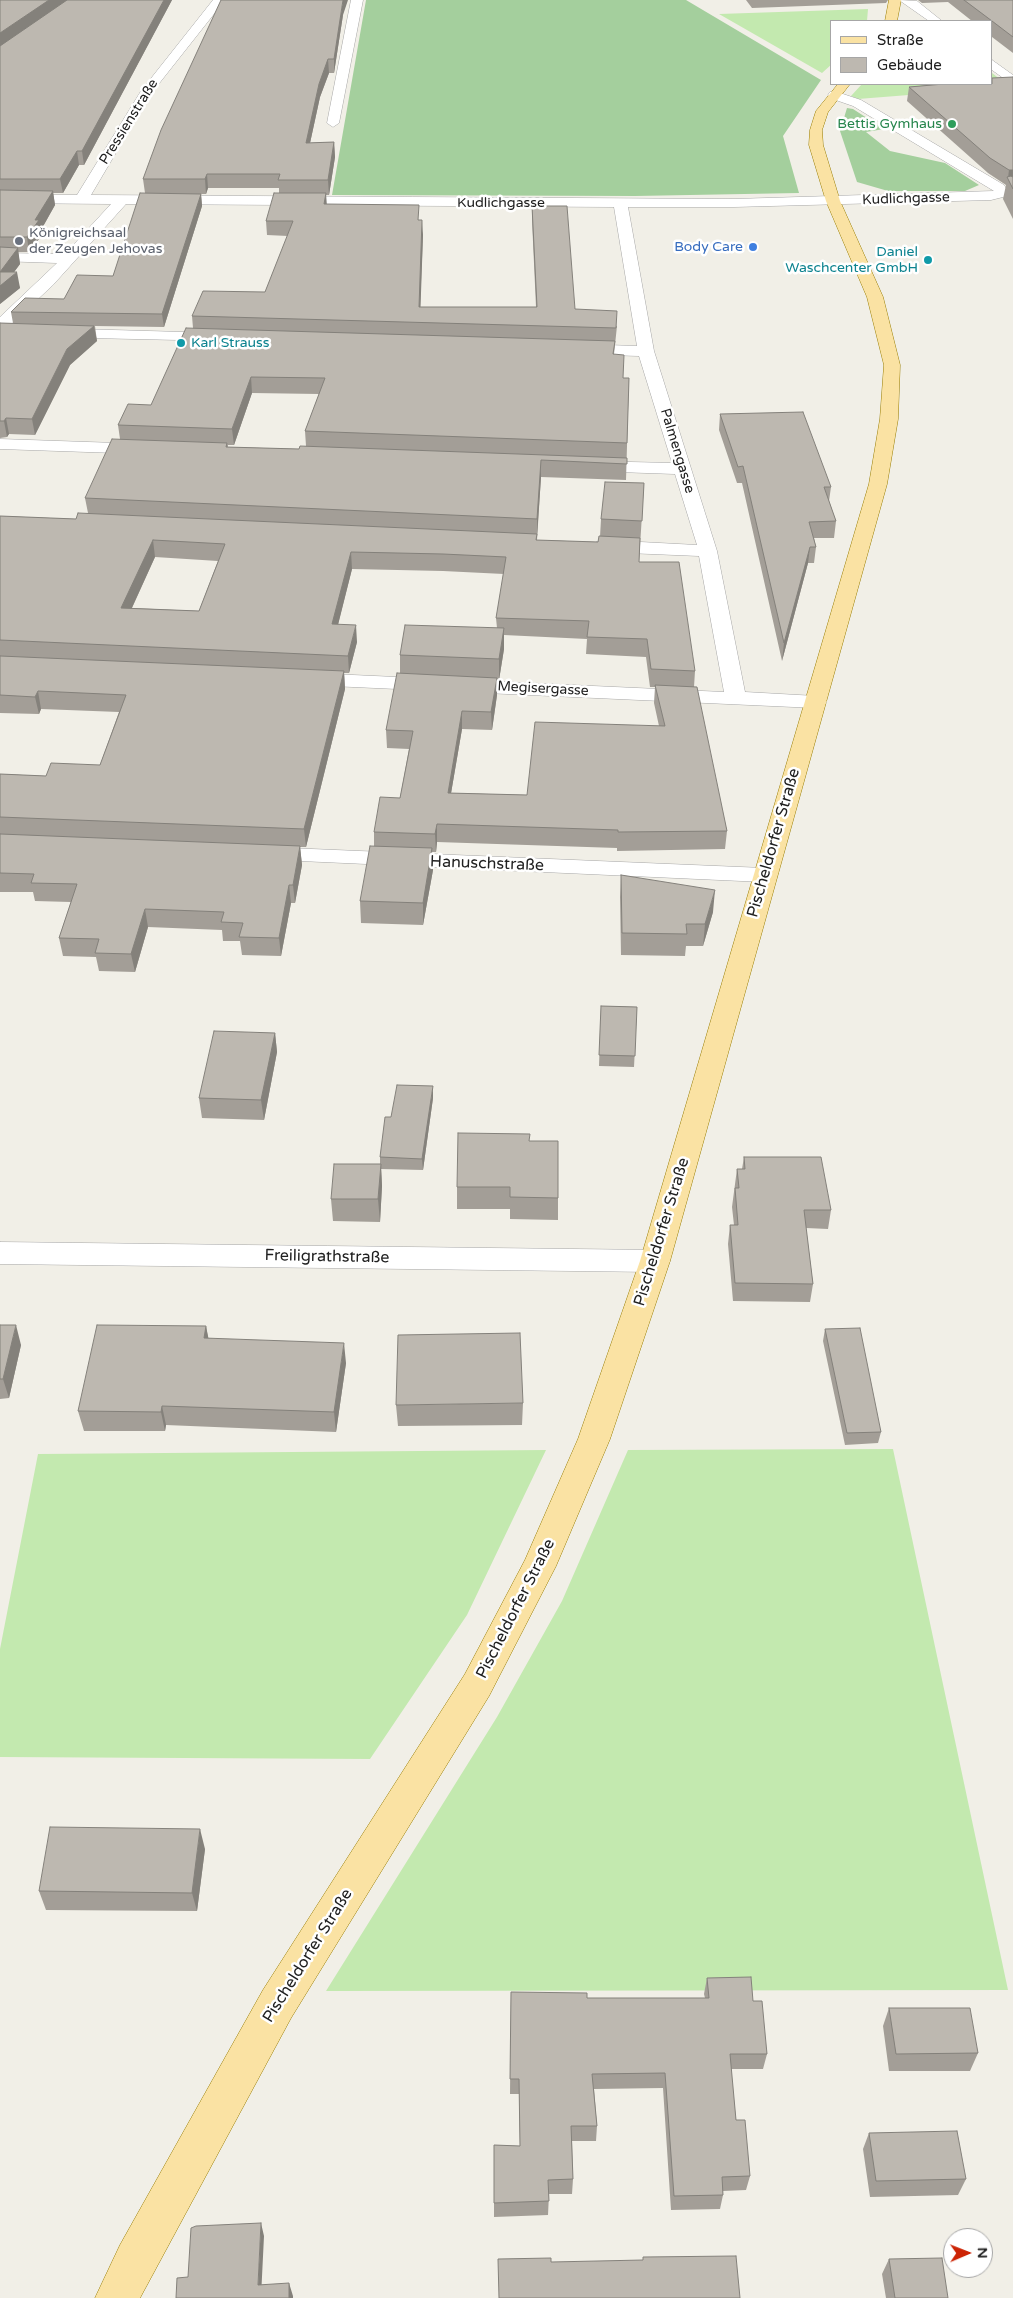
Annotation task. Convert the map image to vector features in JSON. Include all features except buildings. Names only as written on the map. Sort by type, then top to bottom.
[{"type":"main road","points":[[891,20],[895,0]]},
{"type":"main road","name":"Pischeldorfer Straße","points":[[117,2298],[140,2251],[277,2004],[477,1685],[539,1566],[594,1439],[655,1261],[764,875],[878,484],[890,419],[892,365],[875,297],[833,201],[816,145],[816,130],[822,111],[843,85]]},
{"type":"street","name":"Pressienstraße","points":[[81,200],[145,94],[219,0]]},
{"type":"street","points":[[332,123],[357,0]]},
{"type":"street","points":[[905,0],[935,20]]},
{"type":"street","points":[[993,66],[1013,81]]},
{"type":"street","name":"Kudlichgasse","points":[[0,199],[620,203],[833,201],[991,196],[1002,193],[999,188],[857,103],[834,95]]},
{"type":"street","points":[[0,326],[70,259],[121,201]]},
{"type":"street","name":"Palmengasse","points":[[620,203],[646,351],[708,551],[736,698]]},
{"type":"street","points":[[0,257],[70,259]]},
{"type":"street","points":[[0,331],[238,338]]},
{"type":"street","points":[[557,348],[646,351]]},
{"type":"street","points":[[0,444],[158,450]]},
{"type":"street","points":[[574,465],[682,469]]},
{"type":"street","points":[[582,545],[708,551]]},
{"type":"street","name":"Megisergasse","points":[[288,678],[816,702]]},
{"type":"street","name":"Hanuschstraße","points":[[238,853],[764,875]]},
{"type":"street","name":"Freiligrathstraße","points":[[0,1253],[655,1261]]},
{"type":"green space","points":[[366,0],[686,0],[821,80],[783,136],[799,193],[635,196],[332,195]]},
{"type":"green space","points":[[868,9],[867,20],[830,20],[830,66],[822,73],[719,14]]},
{"type":"green space","points":[[993,74],[1010,87],[858,99],[851,96],[861,85],[993,85]]},
{"type":"green space","points":[[847,108],[853,109],[884,129],[866,132],[890,151],[945,163],[979,185],[965,191],[888,191],[857,182],[840,131]]},
{"type":"green space","points":[[893,1449],[1008,1990],[326,1991],[497,1717],[562,1601],[628,1450]]},
{"type":"green space","points":[[546,1450],[467,1615],[370,1759],[0,1757],[0,1649],[38,1454]]},
{"type":"place","name":"Bettis Gymhaus","points":[[952,124]]},
{"type":"place","name":"Königreichsaal der Zeugen Jehovas","points":[[19,241]]},
{"type":"place","name":"Body Care","points":[[753,247]]},
{"type":"place","name":"Daniel Waschcenter GmbH","points":[[928,260]]},
{"type":"place","name":"Karl Strauss","points":[[181,343]]}]
